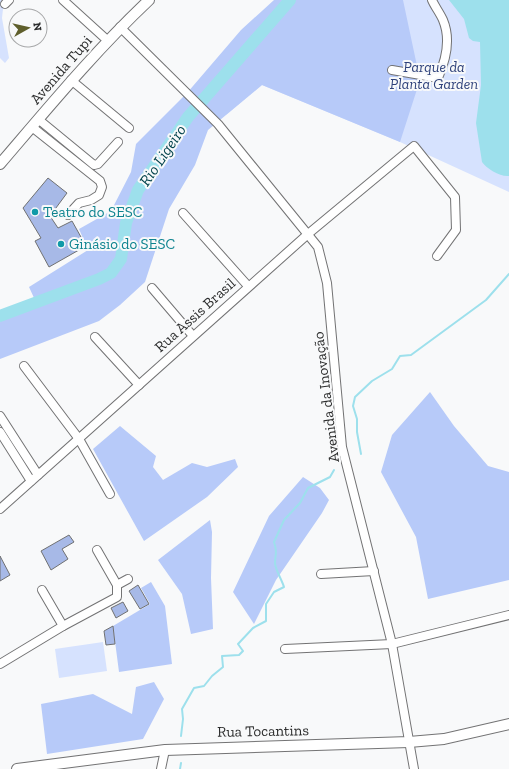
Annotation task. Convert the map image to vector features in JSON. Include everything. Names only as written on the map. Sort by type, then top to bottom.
[{"type":"main road","name":"Avenida Tupi","points":[[0,164],[107,40],[149,0]]},
{"type":"main road","name":"Rua Tocantins","points":[[17,769],[165,750],[409,742],[444,739],[509,724]]},
{"type":"street","points":[[63,0],[107,40]]},
{"type":"street","points":[[392,70],[438,78],[445,58],[447,37],[443,19],[432,0]]},
{"type":"street","name":"Avenida da Inovação","points":[[120,28],[218,124],[318,247],[326,276],[342,447],[392,644],[414,769]]},
{"type":"street","points":[[71,80],[129,128]]},
{"type":"street","points":[[35,123],[94,164],[98,164],[118,142]]},
{"type":"street","points":[[35,123],[100,181],[102,187],[99,195],[91,200],[79,203],[68,215]]},
{"type":"street","name":"Rua Assis Brasil","points":[[0,509],[248,286],[414,146],[455,197],[456,230],[437,256]]},
{"type":"street","points":[[183,213],[248,286]]},
{"type":"street","points":[[152,288],[193,336]]},
{"type":"street","points":[[95,337],[139,385]]},
{"type":"street","points":[[24,366],[79,439],[110,494]]},
{"type":"street","points":[[0,416],[35,478]]},
{"type":"street","points":[[0,432],[35,478]]},
{"type":"street","points":[[0,664],[63,626],[117,597],[117,585],[97,550]]},
{"type":"street","points":[[321,574],[374,571]]},
{"type":"street","points":[[117,585],[128,579]]},
{"type":"street","points":[[42,590],[63,626]]},
{"type":"street","points":[[285,649],[392,644],[509,615]]},
{"type":"street","points":[[161,769],[165,750]]},
{"type":"green space","points":[[0,0],[4,0],[2,18],[9,58],[5,63],[0,58]]},
{"type":"green space","name":"Parque da Planta Garden","points":[[290,0],[509,0],[509,192],[400,142],[262,85],[226,115]]},
{"type":"green space","points":[[103,642],[107,671],[59,678],[55,649]]},
{"type":"shaded area","points":[[274,0],[403,0],[420,80],[400,142],[262,85],[208,130],[195,165],[169,209],[145,282],[120,305],[99,321],[0,359],[0,313],[35,300],[29,287],[88,250],[79,229],[111,211],[131,172],[136,144],[187,93],[241,30]]},
{"type":"shaded area","points":[[449,0],[509,0],[509,176],[494,172],[482,162],[476,123],[481,85],[480,42],[473,41],[469,38],[464,19]]},
{"type":"shaded area","points":[[430,392],[454,426],[488,466],[509,472],[509,580],[428,599],[416,537],[381,472],[392,435]]},
{"type":"shaded area","points":[[120,426],[156,456],[153,467],[163,480],[192,463],[207,467],[235,459],[238,467],[207,497],[144,541],[93,449]]},
{"type":"shaded area","points":[[303,477],[320,488],[329,500],[322,513],[276,580],[254,624],[233,592],[269,516]]},
{"type":"shaded area","points":[[210,520],[212,532],[211,578],[213,629],[191,634],[182,594],[158,560]]},
{"type":"shaded area","points":[[151,582],[165,606],[172,664],[119,672],[113,626],[150,604],[141,588]]},
{"type":"shaded area","points":[[154,682],[164,699],[143,739],[47,754],[41,704],[93,694],[132,714],[136,687]]},
{"type":"building","points":[[48,178],[67,193],[50,216],[58,228],[72,221],[86,246],[49,267],[35,241],[41,238],[23,208]]},
{"type":"building","points":[[69,535],[74,542],[62,549],[68,559],[51,570],[41,551]]},
{"type":"building","points":[[0,556],[10,575],[0,581]]},
{"type":"building","points":[[138,585],[149,604],[140,609],[129,591]]},
{"type":"building","points":[[123,602],[128,611],[116,618],[111,608]]},
{"type":"building","points":[[113,626],[115,644],[106,645],[104,631]]},
{"type":"waterway","name":"Rio Ligeiro","points":[[0,316],[99,279],[111,273],[121,259],[126,223],[138,190],[188,117],[290,0]]},
{"type":"waterway","points":[[361,454],[357,432],[357,419],[353,406],[355,397],[372,381],[392,369],[400,356],[411,355],[486,300],[509,274]]},
{"type":"waterway","points":[[181,736],[183,719],[182,709],[194,688],[204,686],[212,676],[223,667],[222,656],[239,655],[243,651],[238,644],[253,628],[266,621],[266,604],[274,592],[284,587],[275,565],[276,551],[274,542],[284,520],[300,503],[308,488],[330,477],[334,470]]},
{"type":"waterway","points":[[180,769],[181,763]]},
{"type":"place","name":"Teatro do SESC","points":[[35,212]]},
{"type":"place","name":"Ginásio do SESC","points":[[61,244]]}]
